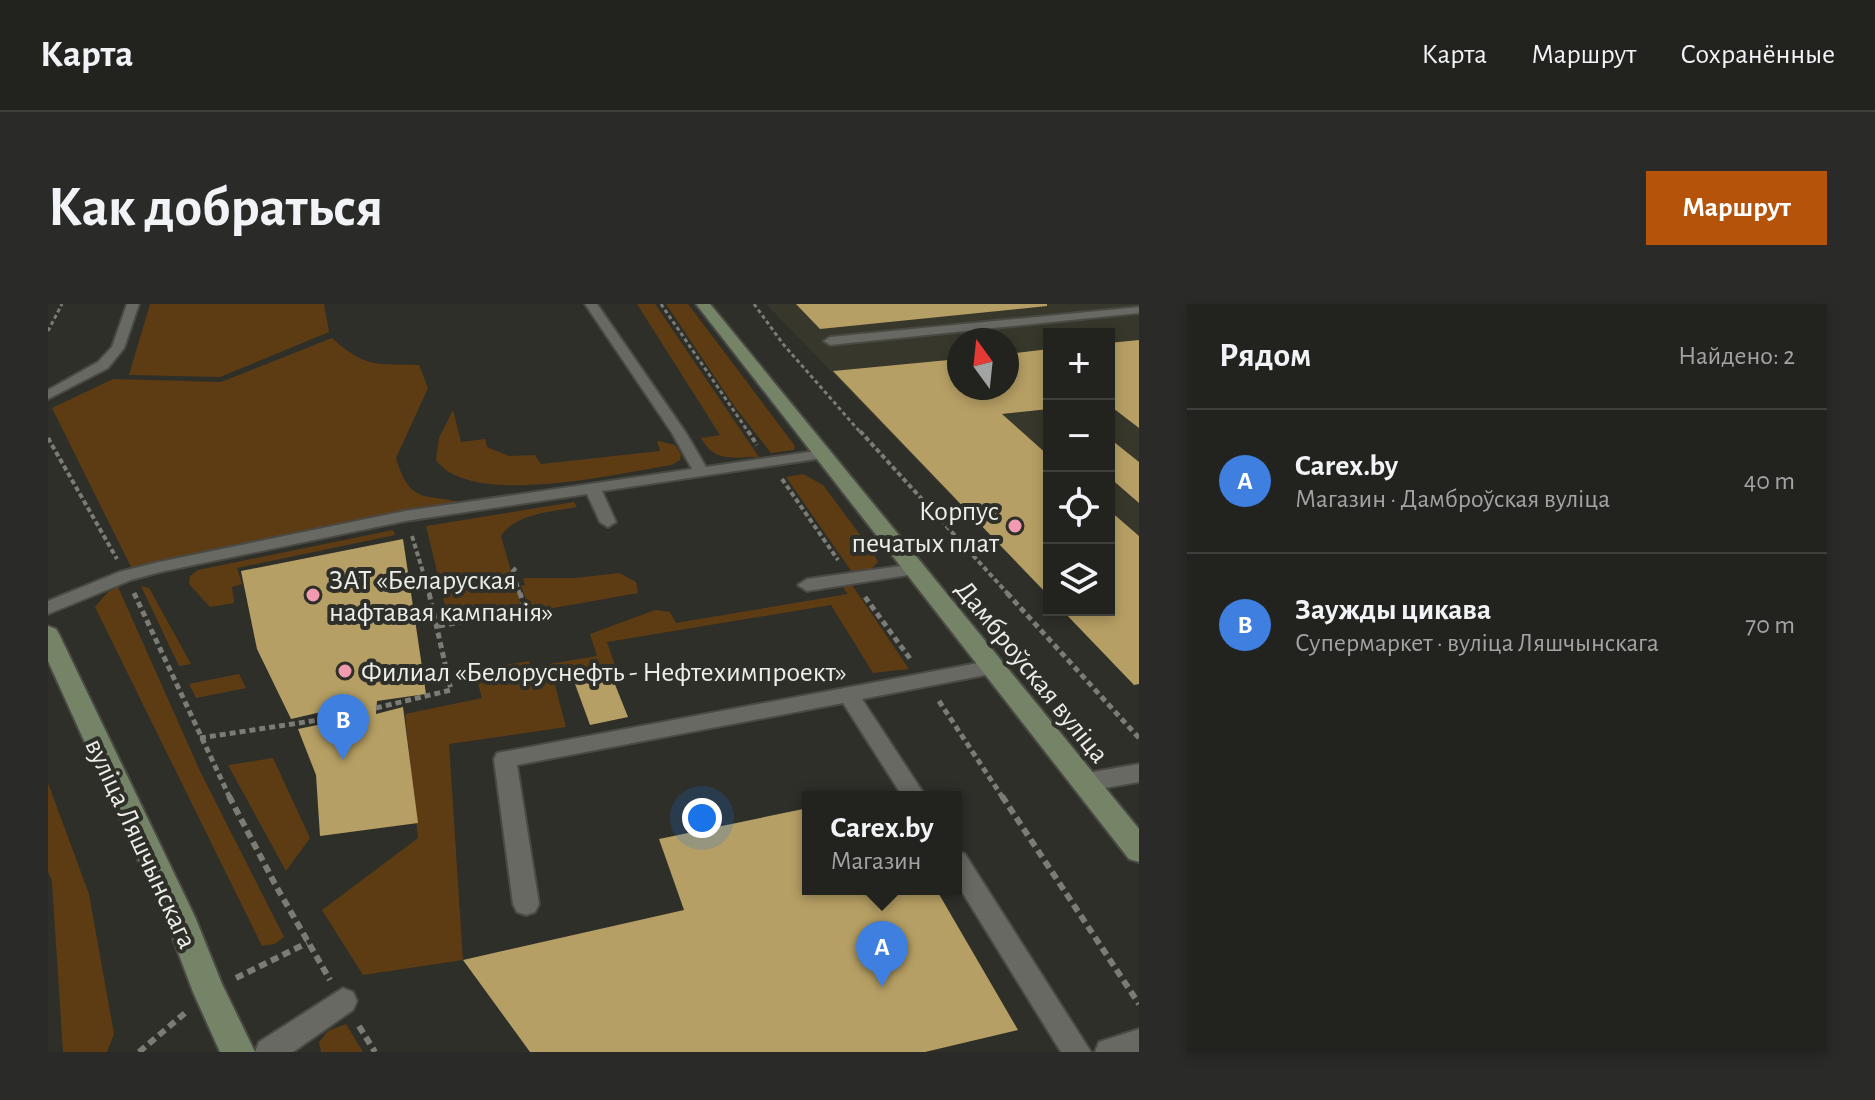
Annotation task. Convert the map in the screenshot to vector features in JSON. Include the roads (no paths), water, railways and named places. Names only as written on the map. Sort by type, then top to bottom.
[{"type":"street","name":"Дамброўская вуліца","points":[[703,304],[1139,850]]},
{"type":"street","name":"вуліца Ляшчынскага","points":[[50,644],[184,927],[209,992],[238,1052]]},
{"type":"lane","points":[[48,395],[103,365],[118,348],[133,304]]},
{"type":"lane","points":[[591,304],[679,433],[700,470]]},
{"type":"lane","points":[[830,341],[1139,310]]},
{"type":"lane","points":[[1115,312],[1139,327]]},
{"type":"lane","points":[[48,608],[125,576],[159,567],[405,516],[823,454]]},
{"type":"lane","points":[[589,487],[599,497],[608,522]]},
{"type":"lane","points":[[807,585],[915,569]]},
{"type":"lane","points":[[526,904],[505,759],[994,667]]},
{"type":"lane","points":[[847,693],[911,791]]},
{"type":"lane","points":[[1087,782],[1139,773]]},
{"type":"lane","points":[[962,870],[1077,1052]]},
{"type":"lane","points":[[269,1052],[343,1001]]},
{"type":"lane","points":[[1109,1052],[1139,1043]]},
{"type":"place","name":"Корпус печатых плат","points":[[1015,526]]},
{"type":"place","name":"ЗАТ «Беларуская нафтавая кампанія»","points":[[313,595]]},
{"type":"place","name":"Филиал «Белоруснефть - Нефтехимпроект»","points":[[345,671]]},
{"type":"place","name":"Заужды цикава","points":[[343,760]]},
{"type":"place","name":"Carex.by","points":[[882,987]]}]
